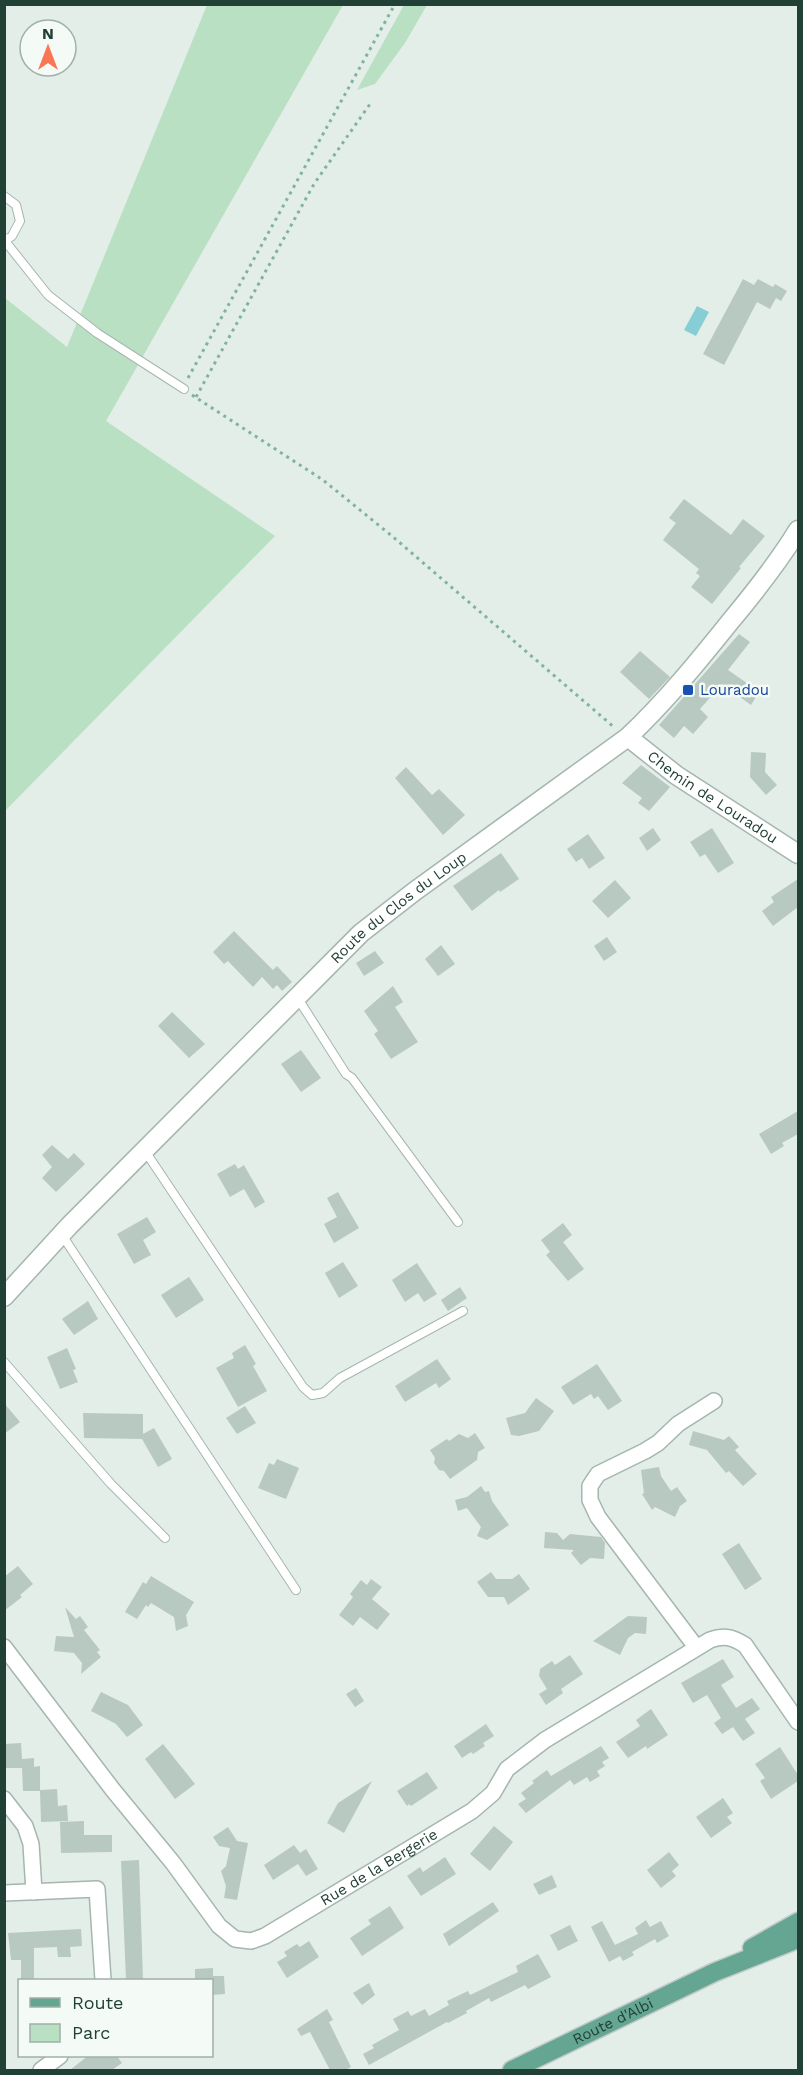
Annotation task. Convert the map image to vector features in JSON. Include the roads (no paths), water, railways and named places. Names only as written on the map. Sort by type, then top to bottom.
[{"type":"main road","name":"Route d'Albi","points":[[715,1972],[798,1922]]},
{"type":"main road","name":"Route d'Albi","points":[[512,2070],[715,1972],[798,1939]]},
{"type":"street","name":"Route du Clos du Loup","points":[[4,1297],[144,1150],[370,926],[628,737],[658,708],[697,664],[760,585],[798,530]]},
{"type":"street","name":"Chemin de Louradou","points":[[628,737],[676,775],[798,854]]},
{"type":"street","points":[[696,1647],[598,1517],[590,1500],[590,1486],[598,1474],[658,1443],[678,1424],[714,1401]]},
{"type":"street","name":"Rue de la Bergerie","points":[[4,1647],[112,1790],[173,1863],[219,1926],[235,1939],[251,1941],[265,1936],[472,1811],[493,1793],[507,1769],[545,1740],[696,1647],[723,1636],[735,1638],[746,1645],[798,1722]]},
{"type":"street","points":[[4,1799],[25,1826],[31,1844],[34,1892]]},
{"type":"street","points":[[4,1893],[97,1889],[103,1979]]},
{"type":"street","points":[[40,2070],[57,2057]]},
{"type":"lane","points":[[4,196],[16,205],[20,221],[17,229],[5,241],[48,295],[97,333],[184,389]]},
{"type":"lane","points":[[296,997],[346,1074],[352,1078],[458,1222]]},
{"type":"lane","points":[[144,1150],[303,1387],[312,1395],[323,1393],[340,1378],[463,1311]]},
{"type":"lane","points":[[62,1234],[296,1590]]},
{"type":"lane","points":[[4,1362],[111,1484],[165,1538]]},
{"type":"water","points":[[697,306],[709,312],[696,336],[684,330]]},
{"type":"place","name":"Louradou","points":[[688,690]]}]
